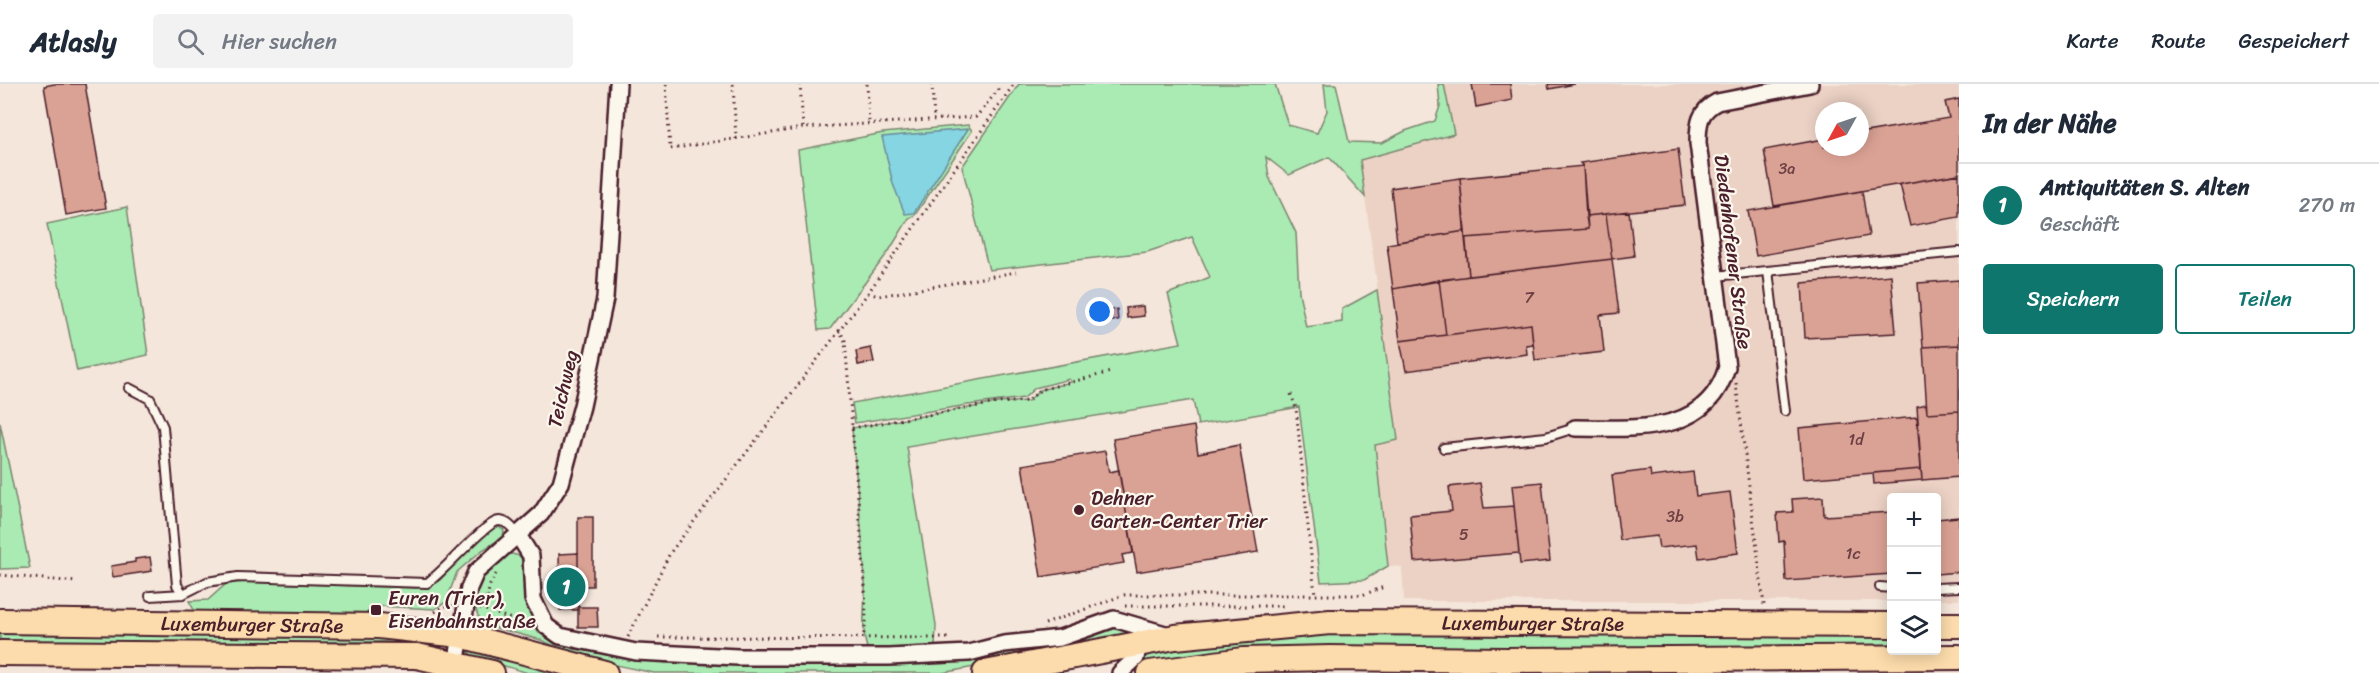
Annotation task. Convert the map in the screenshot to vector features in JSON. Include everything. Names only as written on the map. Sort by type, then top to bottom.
[{"type":"main road","name":"Luxemburger Straße","points":[[0,621],[379,626],[460,635],[605,673]]},
{"type":"main road","name":"Luxemburger Straße","points":[[985,673],[1136,634],[1175,637],[1330,622],[1887,625]]},
{"type":"main road","points":[[1941,625],[1959,625]]},
{"type":"main road","name":"Luxemburger Straße","points":[[0,653],[417,656],[492,673]]},
{"type":"main road","name":"Luxemburger Straße","points":[[1150,673],[1243,660],[1426,666],[1959,657]]},
{"type":"street","name":"Teichweg","points":[[456,664],[469,588],[476,572],[541,514],[561,483],[582,406],[605,299],[618,84]]},
{"type":"street","name":"Diedenhofener Straße","points":[[1575,428],[1626,428],[1687,419],[1711,399],[1723,381],[1727,367],[1698,143],[1702,112],[1717,102],[1810,84]]},
{"type":"street","name":"Luxemburger Straße","points":[[518,535],[531,556],[533,599],[539,616],[546,626],[560,636],[636,652],[717,657],[889,657],[969,653],[1004,644],[1060,638],[1114,619],[1136,634]]},
{"type":"street","points":[[1120,673],[1134,662],[1136,634]]},
{"type":"lane","points":[[1715,276],[1959,252]]},
{"type":"lane","points":[[1768,271],[1785,411]]},
{"type":"lane","points":[[129,388],[150,399],[163,427],[177,585],[183,594]]},
{"type":"lane","points":[[1444,448],[1546,437],[1575,428]]},
{"type":"lane","points":[[150,596],[183,594],[207,582],[238,578],[427,583],[441,574],[496,521],[506,522],[518,535]]},
{"type":"lane","points":[[1880,587],[1887,588]]},
{"type":"lane","points":[[1941,588],[1959,587]]},
{"type":"path","points":[[666,84],[670,149],[803,128],[976,117],[998,90],[997,84]]},
{"type":"path","points":[[733,84],[736,140]]},
{"type":"path","points":[[800,84],[803,128]]},
{"type":"path","points":[[867,84],[869,122]]},
{"type":"path","points":[[932,84],[934,119]]},
{"type":"path","points":[[634,627],[670,553],[868,293],[1014,84]]},
{"type":"path","points":[[868,293],[879,296],[1016,272]]},
{"type":"path","points":[[839,329],[845,341],[865,583],[866,622],[863,638]]},
{"type":"path","points":[[1727,367],[1735,375],[1764,605]]},
{"type":"path","points":[[852,428],[997,403],[1028,402],[1040,390],[1111,372]]},
{"type":"path","points":[[1291,394],[1296,408],[1315,595]]},
{"type":"path","points":[[484,609],[490,585],[502,568]]},
{"type":"path","points":[[0,575],[77,582]]},
{"type":"path","points":[[1038,626],[1124,595],[1362,595],[1384,587]]},
{"type":"path","points":[[629,636],[639,637]]},
{"type":"path","points":[[651,637],[956,638]]},
{"type":"shaded area","points":[[1444,84],[1959,84],[1959,600],[1941,600],[1941,493],[1887,493],[1887,601],[1404,601],[1402,567],[1388,566],[1375,444],[1398,440],[1360,160],[1454,134]]},
{"type":"green space","points":[[1019,84],[1275,84],[1288,125],[1317,133],[1327,111],[1324,84],[1336,84],[1349,142],[1382,143],[1405,131],[1435,121],[1440,106],[1438,84],[1444,84],[1454,134],[1360,160],[1365,197],[1329,157],[1289,175],[1266,157],[1269,177],[1296,233],[1299,292],[1306,327],[1342,322],[1342,309],[1377,290],[1398,440],[1375,445],[1388,566],[1364,580],[1321,582],[1299,407],[1198,425],[1193,400],[907,447],[936,625],[935,648],[868,650],[864,635],[865,581],[852,428],[997,403],[1028,401],[1040,390],[1071,382],[1069,379],[1035,388],[1024,398],[855,423],[852,403],[1181,343],[1168,294],[1210,277],[1192,237],[1147,252],[989,270],[962,167]]},
{"type":"green space","points":[[968,125],[972,131],[915,215],[909,218],[889,251],[830,329],[818,330],[798,150],[883,133]]},
{"type":"green space","points":[[127,207],[148,355],[77,371],[47,224]]},
{"type":"green space","points":[[0,423],[30,568],[0,569]]},
{"type":"green space","points":[[499,527],[504,530],[503,537],[481,551],[457,572],[446,602],[435,609],[377,606],[365,613],[330,619],[198,617],[189,601],[208,600],[226,584],[244,582],[416,588],[437,583],[487,529]]},
{"type":"green space","points":[[508,553],[520,556],[525,566],[526,607],[548,636],[574,649],[666,663],[962,662],[1109,627],[1121,626],[1130,638],[942,673],[654,673],[578,657],[541,640],[489,626],[478,616],[474,602],[477,587],[484,571]]},
{"type":"green space","points":[[0,630],[345,633],[447,644],[429,647],[385,642],[332,642],[299,648],[0,645]]},
{"type":"green space","points":[[1295,633],[1887,633],[1887,645],[1851,650],[1217,654],[1135,668],[1147,652]]},
{"type":"green space","points":[[469,646],[574,673],[528,673],[472,656],[467,650]]},
{"type":"water","points":[[968,129],[914,213],[905,214],[893,184],[882,137]]},
{"type":"building","points":[[85,84],[106,208],[66,215],[44,86]]},
{"type":"building","points":[[1472,84],[1510,84],[1512,100],[1476,107]]},
{"type":"building","points":[[1548,84],[1575,84],[1549,89]]},
{"type":"building","points":[[1959,99],[1959,174],[1774,206],[1764,150],[1815,141],[1815,156],[1869,156],[1869,131],[1949,118],[1945,102]]},
{"type":"building","points":[[1678,149],[1685,205],[1586,216],[1583,166],[1580,163]]},
{"type":"building","points":[[1583,166],[1588,229],[1465,238],[1460,178]]},
{"type":"building","points":[[1959,174],[1959,217],[1910,226],[1900,184]]},
{"type":"building","points":[[1460,178],[1465,231],[1397,242],[1391,188]]},
{"type":"building","points":[[1862,191],[1869,236],[1756,256],[1748,211]]},
{"type":"building","points":[[1629,211],[1634,256],[1612,259],[1606,214]]},
{"type":"building","points":[[1606,214],[1612,259],[1469,276],[1465,238],[1588,229],[1586,216]]},
{"type":"building","points":[[1465,231],[1469,276],[1393,289],[1387,244]]},
{"type":"building","points":[[1612,259],[1619,313],[1600,315],[1604,352],[1535,360],[1531,324],[1446,335],[1439,280]]},
{"type":"building","points":[[1891,275],[1896,333],[1805,338],[1802,283]]},
{"type":"building","points":[[1439,280],[1446,335],[1400,341],[1393,289]]},
{"type":"building","points":[[1959,280],[1959,345],[1923,347],[1918,283]]},
{"type":"building","points":[[1143,306],[1144,316],[1127,318],[1126,308]]},
{"type":"building","points":[[1117,309],[1118,320],[1100,323],[1099,312]]},
{"type":"building","points":[[1531,324],[1533,344],[1526,345],[1527,354],[1406,371],[1400,341]]},
{"type":"building","points":[[1959,345],[1959,411],[1927,413],[1923,347]]},
{"type":"building","points":[[871,348],[874,362],[858,365],[856,351]]},
{"type":"building","points":[[1926,404],[1927,413],[1959,411],[1959,477],[1922,480],[1917,406]]},
{"type":"building","points":[[1917,417],[1921,469],[1803,479],[1799,428]]},
{"type":"building","points":[[1194,426],[1198,453],[1239,445],[1258,552],[1137,572],[1113,439]]},
{"type":"building","points":[[1105,451],[1109,472],[1119,470],[1133,553],[1122,555],[1124,563],[1041,577],[1022,465]]},
{"type":"building","points":[[1921,469],[1922,480],[1874,484],[1873,473]]},
{"type":"building","points":[[1650,470],[1651,477],[1693,472],[1696,496],[1730,492],[1738,553],[1699,558],[1697,544],[1659,548],[1657,536],[1620,540],[1612,475]]},
{"type":"building","points":[[1542,482],[1550,561],[1520,564],[1512,485]]},
{"type":"building","points":[[1480,483],[1484,508],[1514,506],[1519,553],[1414,562],[1410,515],[1452,511],[1449,487]]},
{"type":"building","points":[[1823,497],[1824,516],[1887,512],[1887,574],[1786,581],[1784,541],[1779,542],[1777,513],[1793,512],[1792,499]]},
{"type":"building","points":[[578,517],[593,517],[593,586],[578,586]]},
{"type":"building","points":[[1959,517],[1959,572],[1941,574],[1941,519]]},
{"type":"building","points":[[578,553],[578,610],[560,610],[559,554]]},
{"type":"building","points":[[150,557],[152,571],[113,577],[111,566]]},
{"type":"building","points":[[578,607],[597,607],[598,627],[578,627]]},
{"type":"place","name":"Dehner Garten-Center Trier","points":[[1079,510]]},
{"type":"place","name":"Antiquitäten S. Alten","points":[[566,587]]},
{"type":"place","name":"Euren (Trier), Eisenbahnstraße","points":[[376,610]]}]
